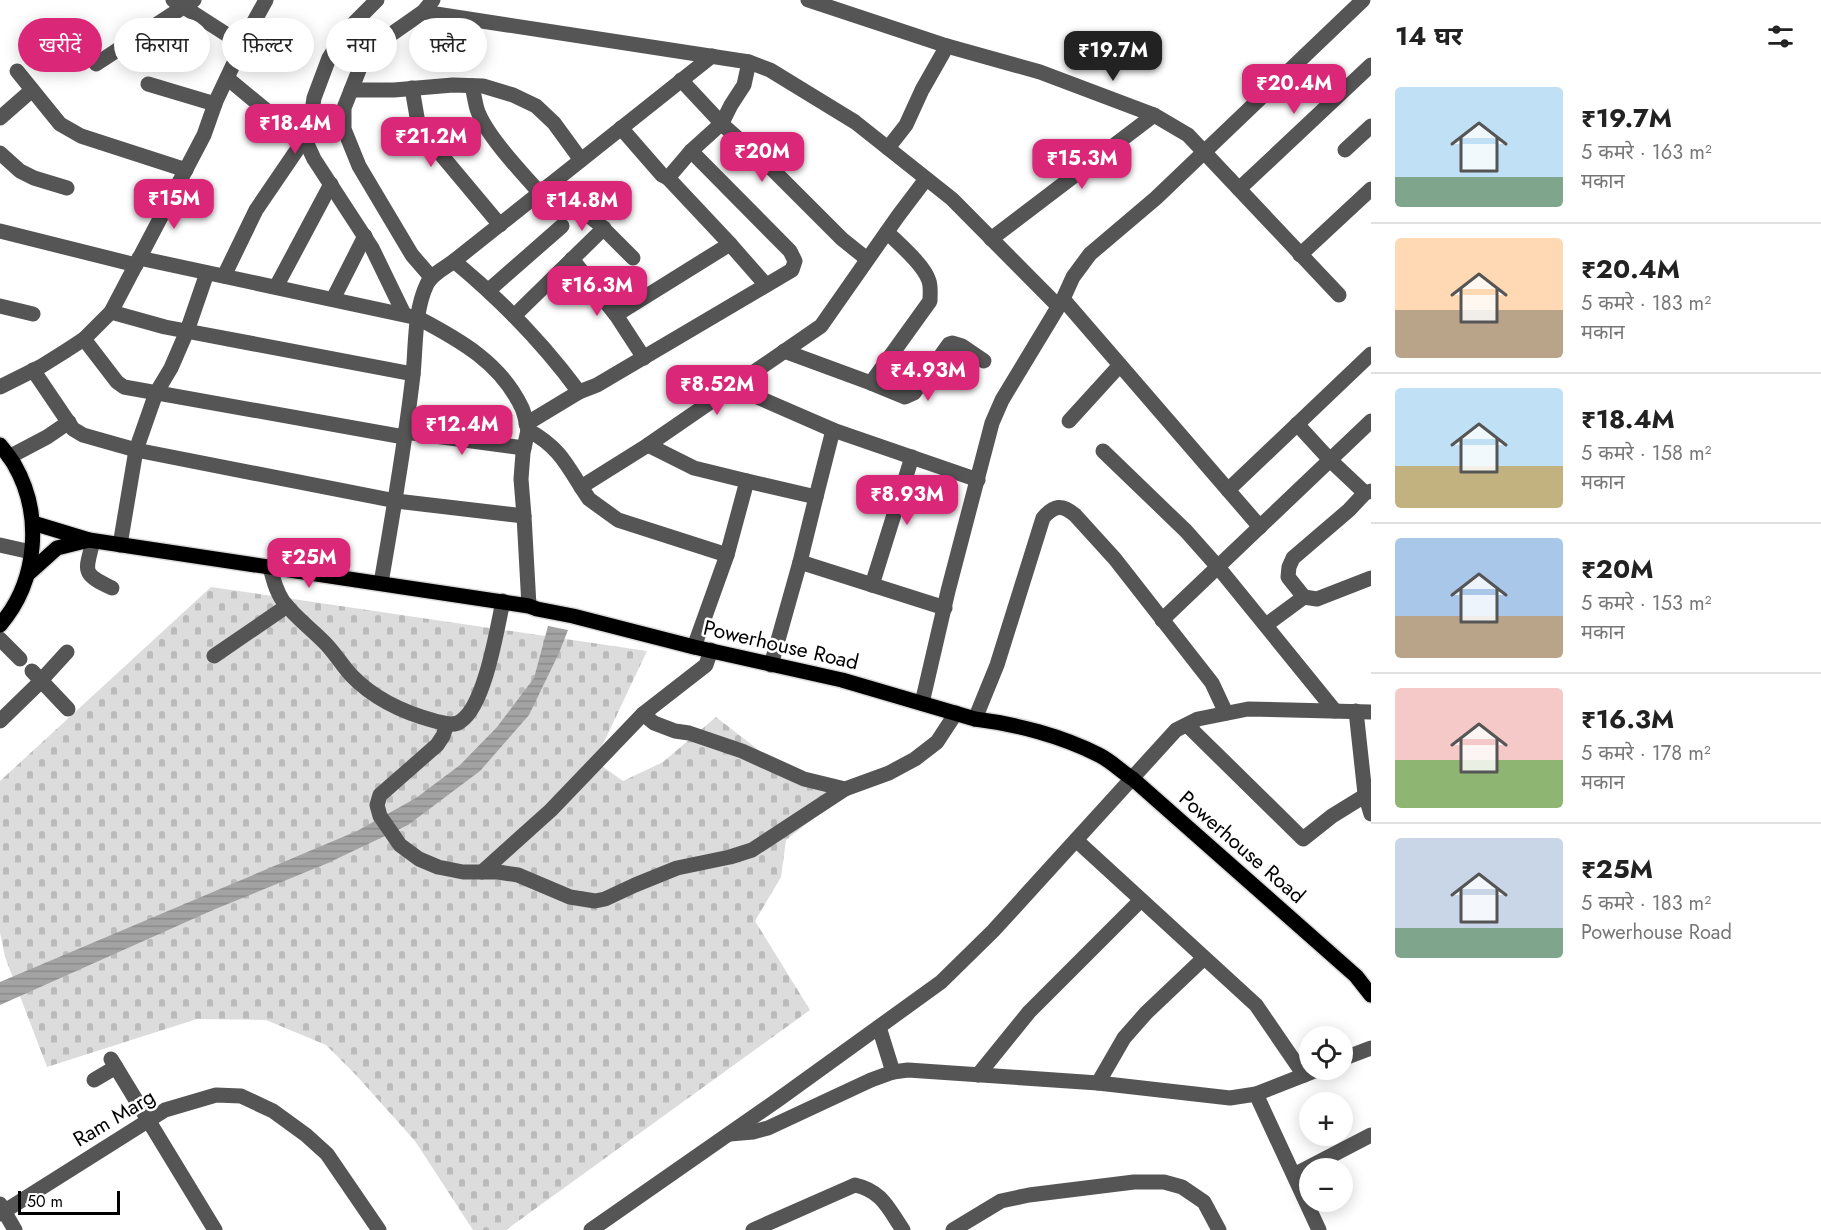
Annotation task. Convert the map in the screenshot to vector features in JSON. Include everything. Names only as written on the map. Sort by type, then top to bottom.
[{"type":"main road","points":[[0,625],[20,594],[27,575],[31,562],[33,523],[26,491],[14,463],[5,451]]},
{"type":"main road","points":[[33,523],[91,540]]},
{"type":"main road","points":[[27,575],[57,548],[91,540]]},
{"type":"main road","name":"Powerhouse Road","points":[[91,540],[503,602],[573,616],[842,681],[975,719],[1022,728],[1075,744],[1101,756],[1133,779],[1356,976],[1371,995]]},
{"type":"street","points":[[257,18],[266,0]]},
{"type":"street","points":[[224,276],[256,210],[305,142],[314,98],[329,58],[346,31],[377,0]]},
{"type":"street","points":[[808,0],[947,46],[1041,72],[1154,115],[1188,135],[1339,295]]},
{"type":"street","points":[[922,703],[992,423],[1002,400],[1073,277],[1090,254],[1156,198],[1365,0],[1371,5]]},
{"type":"street","points":[[102,60],[184,2],[222,30]]},
{"type":"street","points":[[428,282],[359,166],[344,129],[344,108],[363,60],[383,40],[428,6],[749,62],[770,70],[855,122],[952,199],[1060,303],[1120,365],[1260,527]]},
{"type":"street","points":[[888,148],[906,125],[922,90],[947,46]]},
{"type":"street","points":[[381,583],[396,501],[413,374],[414,314],[428,282],[712,56]]},
{"type":"street","points":[[668,178],[691,151],[722,123],[744,85],[749,62]]},
{"type":"street","points":[[1239,189],[1371,65]]},
{"type":"street","points":[[17,71],[60,124],[81,136],[186,170]]},
{"type":"street","points":[[0,387],[84,339],[111,312],[204,135],[230,72]]},
{"type":"street","points":[[227,78],[305,142],[414,314]]},
{"type":"street","points":[[681,80],[842,239],[867,259]]},
{"type":"street","points":[[148,84],[215,105]]},
{"type":"street","points":[[351,90],[453,85],[483,86],[513,95],[537,106],[554,123],[581,160]]},
{"type":"street","points":[[472,86],[477,111],[517,167],[545,189],[604,228],[633,258]]},
{"type":"street","points":[[412,88],[418,123],[434,146],[500,225]]},
{"type":"street","points":[[0,118],[32,90]]},
{"type":"street","points":[[991,239],[1154,115]]},
{"type":"street","points":[[1345,150],[1371,126]]},
{"type":"street","points":[[621,128],[766,285]]},
{"type":"street","points":[[527,427],[579,392],[597,385],[792,270],[795,261],[790,250],[691,151]]},
{"type":"street","points":[[0,153],[20,171],[34,178],[68,188]]},
{"type":"street","points":[[581,487],[648,445],[821,326],[926,178]]},
{"type":"street","points":[[276,287],[331,184]]},
{"type":"street","points":[[1300,255],[1371,189]]},
{"type":"street","points":[[489,290],[562,226]]},
{"type":"street","points":[[514,316],[604,228]]},
{"type":"street","points":[[0,231],[137,262],[224,276],[414,314],[495,368],[522,408],[527,427],[521,479],[533,608]]},
{"type":"street","points":[[871,383],[930,301],[929,280],[921,268],[887,232]]},
{"type":"street","points":[[333,299],[364,236]]},
{"type":"street","points":[[616,315],[730,244]]},
{"type":"street","points":[[572,259],[616,315],[644,358]]},
{"type":"street","points":[[454,261],[489,290],[556,360],[579,392]]},
{"type":"street","points":[[120,545],[136,450],[156,393],[171,368],[187,331],[207,273]]},
{"type":"street","points":[[0,306],[33,314]]},
{"type":"street","points":[[111,312],[165,327],[413,374]]},
{"type":"street","points":[[84,339],[117,382],[124,387],[405,434],[524,448]]},
{"type":"street","points":[[784,351],[905,397],[914,393],[949,344],[962,346],[984,361]]},
{"type":"street","points":[[1227,490],[1371,354]]},
{"type":"street","points":[[1069,421],[1120,365]]},
{"type":"street","points":[[33,370],[74,429],[83,435],[136,450],[396,501],[524,516]]},
{"type":"street","points":[[732,386],[833,430],[978,480]]},
{"type":"street","points":[[1162,620],[1371,421]]},
{"type":"street","points":[[5,451],[47,437],[69,422]]},
{"type":"street","points":[[1297,424],[1330,460],[1368,492],[1293,558],[1288,577],[1304,597],[1317,599],[1371,578]]},
{"type":"street","points":[[527,427],[562,456],[589,499],[618,520],[726,555]]},
{"type":"street","points":[[771,665],[833,430]]},
{"type":"street","points":[[648,445],[694,468],[816,497]]},
{"type":"street","points":[[1103,451],[1186,531],[1335,711]]},
{"type":"street","points":[[872,585],[912,457]]},
{"type":"street","points":[[694,647],[726,555],[747,481]]},
{"type":"street","points":[[975,719],[997,665],[1043,518],[1050,510],[1058,507],[1068,509],[1075,515],[1115,559],[1212,683],[1226,713]]},
{"type":"street","points":[[91,540],[86,569],[89,574],[112,588]]},
{"type":"street","points":[[0,544],[31,552]]},
{"type":"street","points":[[800,562],[945,608]]},
{"type":"street","points":[[270,567],[276,590],[287,606],[323,640],[365,687],[392,704],[418,716],[447,724],[459,723],[466,717],[482,689],[503,602]]},
{"type":"street","points":[[1266,625],[1304,597]]},
{"type":"street","points":[[214,656],[287,606]]},
{"type":"street","points":[[0,639],[20,659]]},
{"type":"street","points":[[482,872],[551,810],[643,714],[706,665],[711,650]]},
{"type":"street","points":[[0,721],[37,676],[67,652]]},
{"type":"street","points":[[37,676],[68,709]]},
{"type":"street","points":[[591,1230],[941,982],[993,931],[1176,730],[1198,719],[1248,709],[1363,712],[1371,814]]},
{"type":"street","points":[[447,724],[437,745],[380,795],[377,805],[380,816],[400,845],[419,859],[438,867],[463,872],[498,872],[518,875],[570,897],[595,901],[676,868],[752,850],[845,789],[889,773],[915,759],[937,742],[956,713]]},
{"type":"street","points":[[643,714],[654,723],[675,731],[689,733],[742,752],[804,778],[845,789]]},
{"type":"street","points":[[1187,725],[1303,838],[1368,793]]},
{"type":"street","points":[[1076,840],[1256,1005],[1299,1058]]},
{"type":"street","points":[[978,1075],[1029,1012],[1141,900]]},
{"type":"street","points":[[1098,1083],[1124,1038],[1153,1006],[1204,958]]},
{"type":"street","points":[[879,1027],[893,1072]]},
{"type":"street","points":[[1353,1055],[1371,1048]]},
{"type":"street","points":[[94,1080],[113,1063],[215,1230]]},
{"type":"street","points":[[727,1135],[768,1128],[871,1080],[893,1072],[908,1070],[1098,1083],[1230,1098],[1256,1094],[1299,1076]]},
{"type":"street","points":[[1256,1094],[1319,1230]]},
{"type":"street","name":"Ram Marg","points":[[1,1210],[165,1110],[216,1095],[241,1096],[273,1111],[327,1154],[379,1230]]},
{"type":"street","points":[[1294,1175],[1371,1135]]},
{"type":"street","points":[[953,1230],[1001,1201],[1029,1195],[1134,1182],[1164,1182],[1182,1187],[1204,1202],[1219,1230]]},
{"type":"street","points":[[753,1230],[855,1185],[866,1187],[879,1195],[903,1230]]},
{"type":"street","points":[[1,1210],[15,1230]]},
{"type":"green space","points":[[211,587],[647,651],[595,761],[623,781],[663,762],[716,717],[765,755],[814,780],[855,786],[786,840],[781,877],[755,921],[810,1010],[506,1230],[473,1230],[415,1141],[356,1075],[326,1045],[266,1020],[197,1019],[47,1067],[5,957],[0,933],[0,781]]},
{"type":"shaded area","points":[[548,626],[568,630],[529,715],[480,771],[408,825],[328,863],[213,910],[0,1005],[0,982],[357,831],[416,798],[460,765],[497,727],[534,678]]}]
